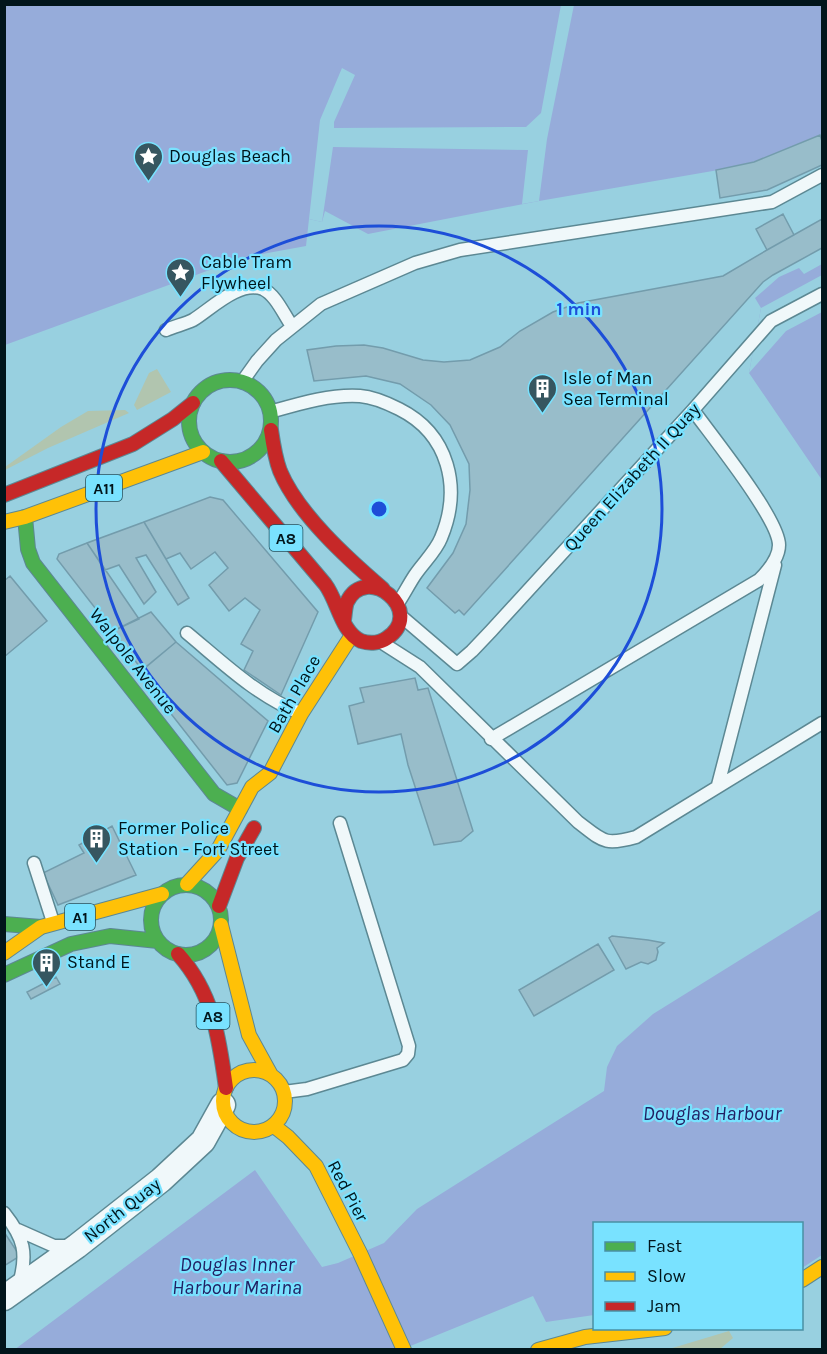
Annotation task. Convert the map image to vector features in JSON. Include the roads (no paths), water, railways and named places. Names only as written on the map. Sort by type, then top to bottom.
[{"type":"main road","points":[[230,379],[243,382],[262,397],[270,412],[271,430],[262,447],[252,456],[238,462],[221,462],[203,452],[195,444],[191,434],[189,415],[193,403],[200,391],[212,384],[230,379]]},
{"type":"main road","name":"A11","points":[[4,495],[133,444],[173,419],[193,403]]},
{"type":"main road","name":"A8","points":[[271,430],[280,472],[307,512],[358,567],[392,595],[399,609]]},
{"type":"main road","name":"A11","points":[[4,522],[25,518],[203,452]]},
{"type":"main road","name":"A8","points":[[221,462],[328,588],[352,635]]},
{"type":"main road","name":"Walpole Avenue","points":[[25,518],[28,549],[33,562],[214,794],[240,809]]},
{"type":"main road","points":[[344,620],[347,601],[354,593],[363,588],[383,589]]},
{"type":"main road","points":[[352,635],[370,644],[391,637],[398,627],[399,609]]},
{"type":"main road","name":"Bath Place","points":[[187,884],[218,850],[252,787],[270,779],[301,714],[352,635]]},
{"type":"main road","points":[[219,906],[237,858],[260,817]]},
{"type":"main road","points":[[187,884],[197,885],[213,896],[219,906],[221,925],[219,935],[205,950],[186,956],[164,947],[158,941],[151,923],[155,903],[162,894],[170,888],[187,884]]},
{"type":"main road","name":"A1","points":[[4,953],[47,925],[162,894]]},
{"type":"main road","points":[[4,924],[47,925]]},
{"type":"main road","name":"A8","points":[[221,925],[249,1035],[271,1075],[279,1082],[284,1092]]},
{"type":"main road","name":"A1","points":[[10,980],[71,944],[110,936],[158,941]]},
{"type":"main road","name":"A8","points":[[178,954],[191,966],[203,986],[220,1048],[226,1115],[232,1124],[246,1132],[264,1131],[274,1126]]},
{"type":"main road","points":[[225,1096],[232,1079],[243,1072],[259,1070],[271,1075]]},
{"type":"main road","points":[[274,1126],[284,1111],[284,1092]]},
{"type":"main road","name":"Red Pier","points":[[274,1126],[316,1166],[360,1253],[404,1349]]},
{"type":"main road","points":[[803,1279],[822,1267]]},
{"type":"main road","points":[[538,1350],[561,1341],[617,1332],[649,1330]]},
{"type":"street","name":"North Quay","points":[[11,1293],[77,1246],[161,1180],[196,1148],[202,1141],[225,1096]]},
{"type":"lane","points":[[243,382],[257,361],[292,326],[321,304],[435,256],[460,250],[772,202],[822,175]]},
{"type":"lane","points":[[166,330],[189,322],[233,293],[253,287],[264,290],[273,297],[292,326]]},
{"type":"lane","name":"Queen Elizabeth II Quay","points":[[399,609],[457,664],[491,632],[771,321],[822,294]]},
{"type":"lane","points":[[270,412],[324,399],[360,396],[386,402],[404,411],[421,422],[436,438],[447,466],[450,503],[447,519],[441,540],[413,577],[399,609]]},
{"type":"lane","points":[[693,410],[776,529],[780,546],[718,785]]},
{"type":"lane","points":[[491,739],[759,580],[772,567],[780,546]]},
{"type":"lane","points":[[187,633],[241,678],[282,706],[301,714]]},
{"type":"lane","points":[[380,642],[420,667],[578,822],[599,838],[615,843],[636,837],[822,723]]},
{"type":"lane","points":[[284,1092],[318,1086],[403,1060],[408,1054],[409,1046],[340,823]]},
{"type":"lane","points":[[34,863],[47,925]]},
{"type":"lane","points":[[4,1213],[18,1230],[54,1245],[77,1246]]},
{"type":"lane","points":[[11,1293],[25,1266],[18,1230]]},
{"type":"water","points":[[5,5],[822,5],[822,134],[754,162],[730,168],[368,234],[325,211],[322,222],[309,219],[306,246],[245,257],[5,345]]},
{"type":"water","points":[[822,264],[822,480],[749,373],[761,308],[755,298],[779,277],[799,268],[804,274]]},
{"type":"water","name":"Douglas Harbour","points":[[822,909],[822,1255],[803,1267],[803,1222],[593,1222],[593,1315],[546,1322],[533,1296],[403,1349],[14,1350],[255,1170],[322,1267],[338,1263],[384,1243],[417,1209],[604,1091],[607,1067],[617,1046],[653,1014]]},
{"type":"place","name":"Douglas Beach","points":[[148,182]]},
{"type":"place","name":"Cable Tram Flywheel","points":[[180,298]]},
{"type":"place","name":"Isle of Man Sea Terminal","points":[[542,414]]},
{"type":"place","name":"Former Police Station - Fort Street","points":[[97,864]]},
{"type":"place","name":"Stand E","points":[[46,988]]},
{"type":"water label","name":"Douglas Inner Harbour Marina","points":[[237,1276]]}]
